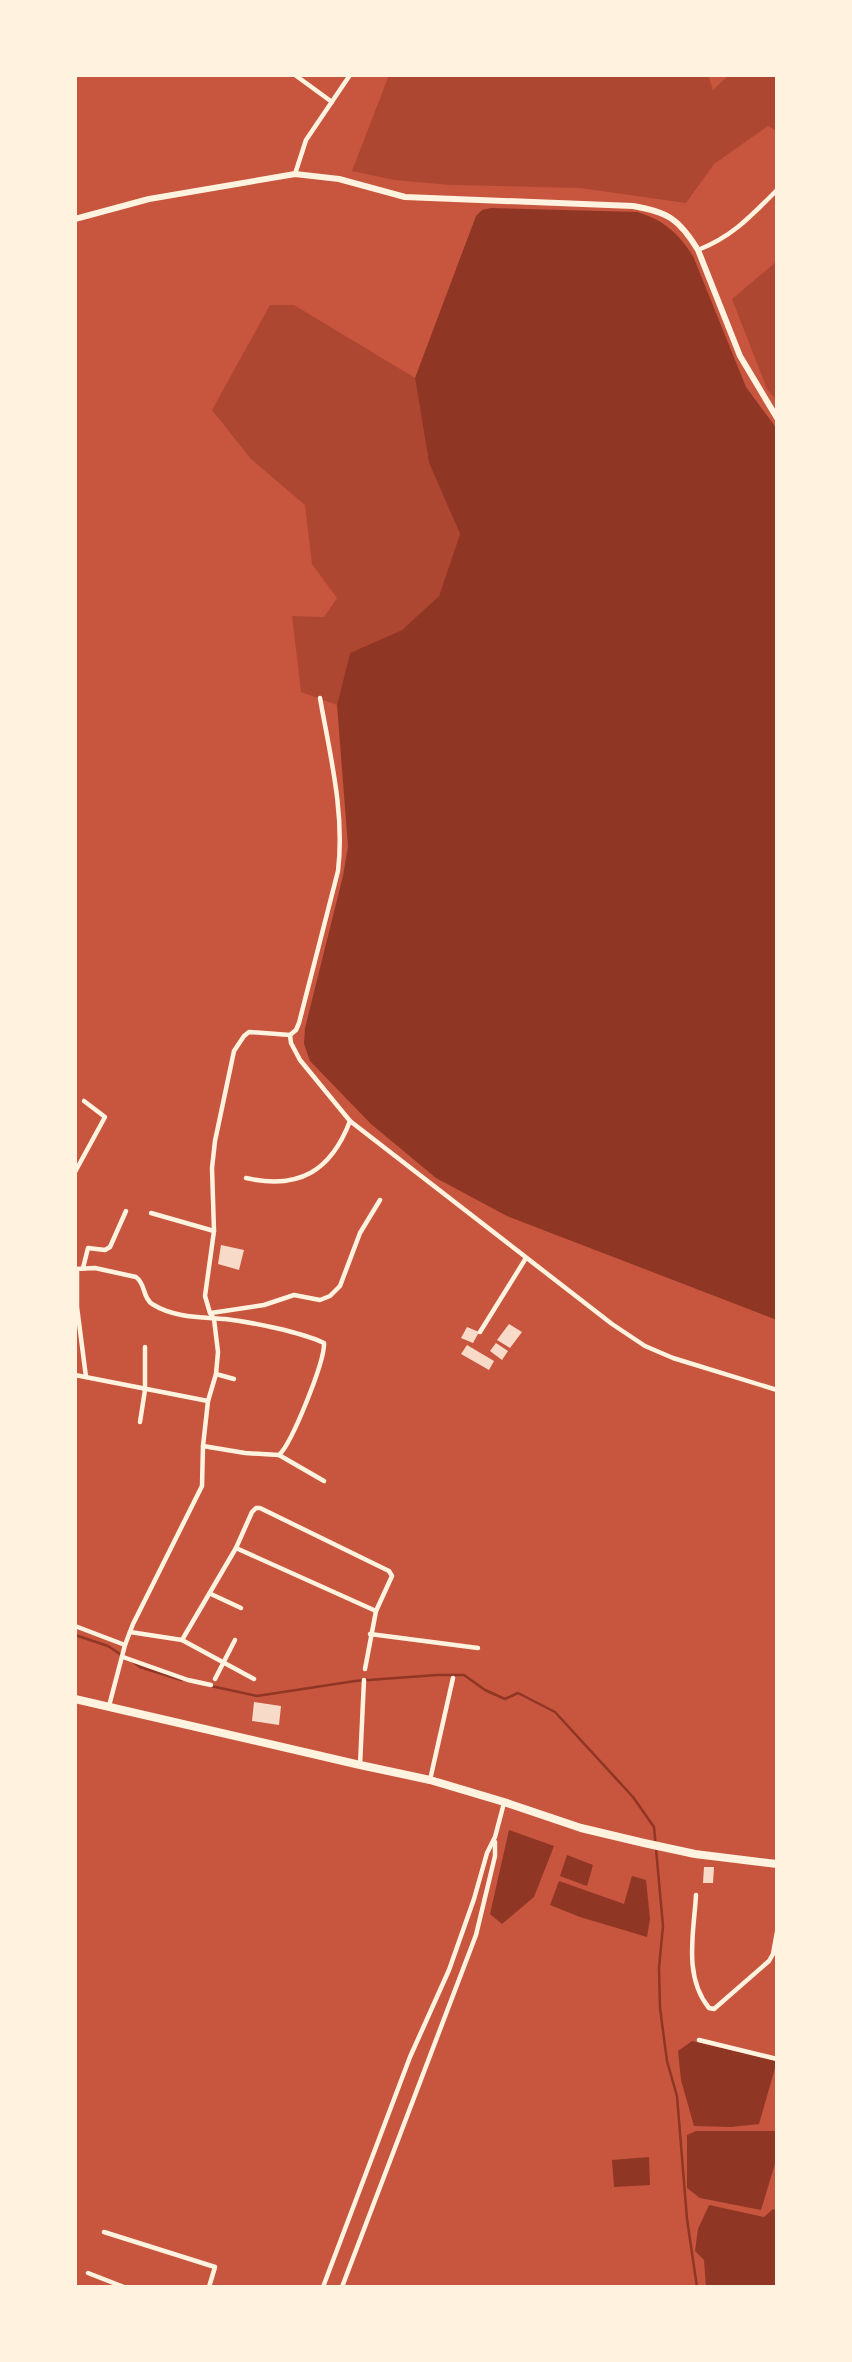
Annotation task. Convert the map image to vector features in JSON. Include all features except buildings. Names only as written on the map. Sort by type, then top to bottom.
[{"type":"main road","points":[[75,1699],[430,1780],[581,1828],[643,1843],[777,1864]]},
{"type":"street","points":[[295,75],[332,102]]},
{"type":"street","points":[[295,174],[303,147],[350,75]]},
{"type":"street","points":[[75,219],[149,199],[295,174],[339,179],[405,197],[644,208],[666,213],[689,235],[698,250],[740,356],[777,418]]},
{"type":"street","points":[[698,250],[720,242],[741,227],[777,190]]},
{"type":"street","points":[[109,1706],[130,1632],[142,1603],[202,1486],[208,1401],[216,1374],[218,1352],[214,1319],[210,1313],[205,1286],[214,1231],[214,1154],[234,1051],[249,1032],[290,1035],[296,1030],[338,872],[339,809],[320,698]]},
{"type":"street","points":[[290,1035],[300,1060],[350,1121],[612,1324],[645,1346],[673,1358],[777,1391]]},
{"type":"street","points":[[75,1171],[106,1117],[84,1101]]},
{"type":"street","points":[[246,1178],[264,1182],[284,1181],[314,1173],[342,1142],[350,1121]]},
{"type":"street","points":[[210,1313],[256,1306],[294,1295],[320,1300],[330,1296],[340,1286],[360,1233],[380,1200]]},
{"type":"street","points":[[86,1377],[76,1307],[78,1269],[88,1248],[105,1250],[110,1247],[125,1211]]},
{"type":"street","points":[[151,1213],[214,1231]]},
{"type":"street","points":[[480,1332],[526,1258]]},
{"type":"street","points":[[78,1269],[106,1269],[136,1277],[141,1280],[151,1303],[182,1316],[288,1332],[324,1343],[300,1417],[279,1455]]},
{"type":"street","points":[[140,1422],[145,1390],[145,1347]]},
{"type":"street","points":[[216,1374],[234,1378]]},
{"type":"street","points":[[75,1375],[208,1401]]},
{"type":"street","points":[[203,1446],[279,1455],[324,1481]]},
{"type":"street","points":[[182,1640],[211,1594],[254,1510],[260,1508],[389,1571],[392,1576],[376,1611],[365,1669]]},
{"type":"street","points":[[236,1548],[376,1611]]},
{"type":"street","points":[[211,1594],[241,1608]]},
{"type":"street","points":[[75,1626],[124,1652],[188,1679],[211,1685]]},
{"type":"street","points":[[130,1632],[182,1640],[254,1679]]},
{"type":"street","points":[[370,1634],[478,1648]]},
{"type":"street","points":[[215,1679],[235,1640]]},
{"type":"street","points":[[430,1780],[453,1678]]},
{"type":"street","points":[[360,1765],[364,1680]]},
{"type":"street","points":[[323,2287],[410,2057],[449,1970],[487,1853],[495,1837],[504,1802]]},
{"type":"street","points":[[342,2287],[476,1935],[495,1856],[495,1837]]},
{"type":"street","points":[[696,1895],[692,1972],[700,1996],[709,2008],[714,2009],[769,1961],[777,1932]]},
{"type":"street","points":[[699,2040],[777,2059]]},
{"type":"street","points":[[104,2232],[215,2267],[209,2287]]},
{"type":"street","points":[[88,2273],[124,2287]]},
{"type":"shaded area","points":[[389,75],[708,75],[713,90],[729,75],[777,75],[777,131],[768,126],[714,164],[686,203],[580,188],[451,185],[394,180],[352,171]]},
{"type":"shaded area","points":[[491,208],[637,212],[670,228],[693,256],[746,387],[777,429],[777,1320],[507,1216],[436,1178],[371,1124],[310,1061],[304,1044],[305,1028],[348,846],[337,705],[350,653],[402,630],[439,596],[460,534],[429,463],[415,378],[476,216],[482,210]]},
{"type":"shaded area","points":[[777,261],[777,401],[767,389],[732,299]]},
{"type":"shaded area","points":[[270,305],[294,305],[415,378],[429,463],[460,534],[439,596],[402,630],[350,653],[337,705],[301,692],[292,616],[324,617],[337,598],[312,564],[305,505],[251,459],[212,410]]},
{"type":"shaded area","points":[[509,1830],[554,1846],[534,1897],[502,1924],[490,1914]]},
{"type":"shaded area","points":[[567,1855],[593,1865],[587,1886],[560,1876]]},
{"type":"shaded area","points":[[632,1876],[646,1880],[650,1919],[647,1937],[550,1905],[559,1881],[624,1904]]},
{"type":"shaded area","points":[[692,2041],[777,2061],[759,2124],[731,2127],[694,2126],[681,2080],[678,2051]]},
{"type":"shaded area","points":[[696,2131],[777,2131],[777,2157],[761,2210],[700,2198],[687,2188],[687,2135]]},
{"type":"shaded area","points":[[649,2157],[650,2185],[614,2187],[612,2160]]},
{"type":"shaded area","points":[[709,2205],[764,2217],[773,2209],[777,2211],[777,2287],[706,2287],[704,2260],[695,2251],[698,2229]]},
{"type":"waterway","points":[[75,1635],[108,1646],[123,1656]]},
{"type":"waterway","points":[[132,1661],[140,1667],[181,1680]]},
{"type":"waterway","points":[[211,1686],[257,1696],[355,1681],[464,1675],[485,1690],[505,1699],[518,1693],[555,1712],[633,1797],[654,1827],[663,1926],[659,1968],[660,2008],[667,2061],[677,2096],[687,2219],[697,2287]]}]
